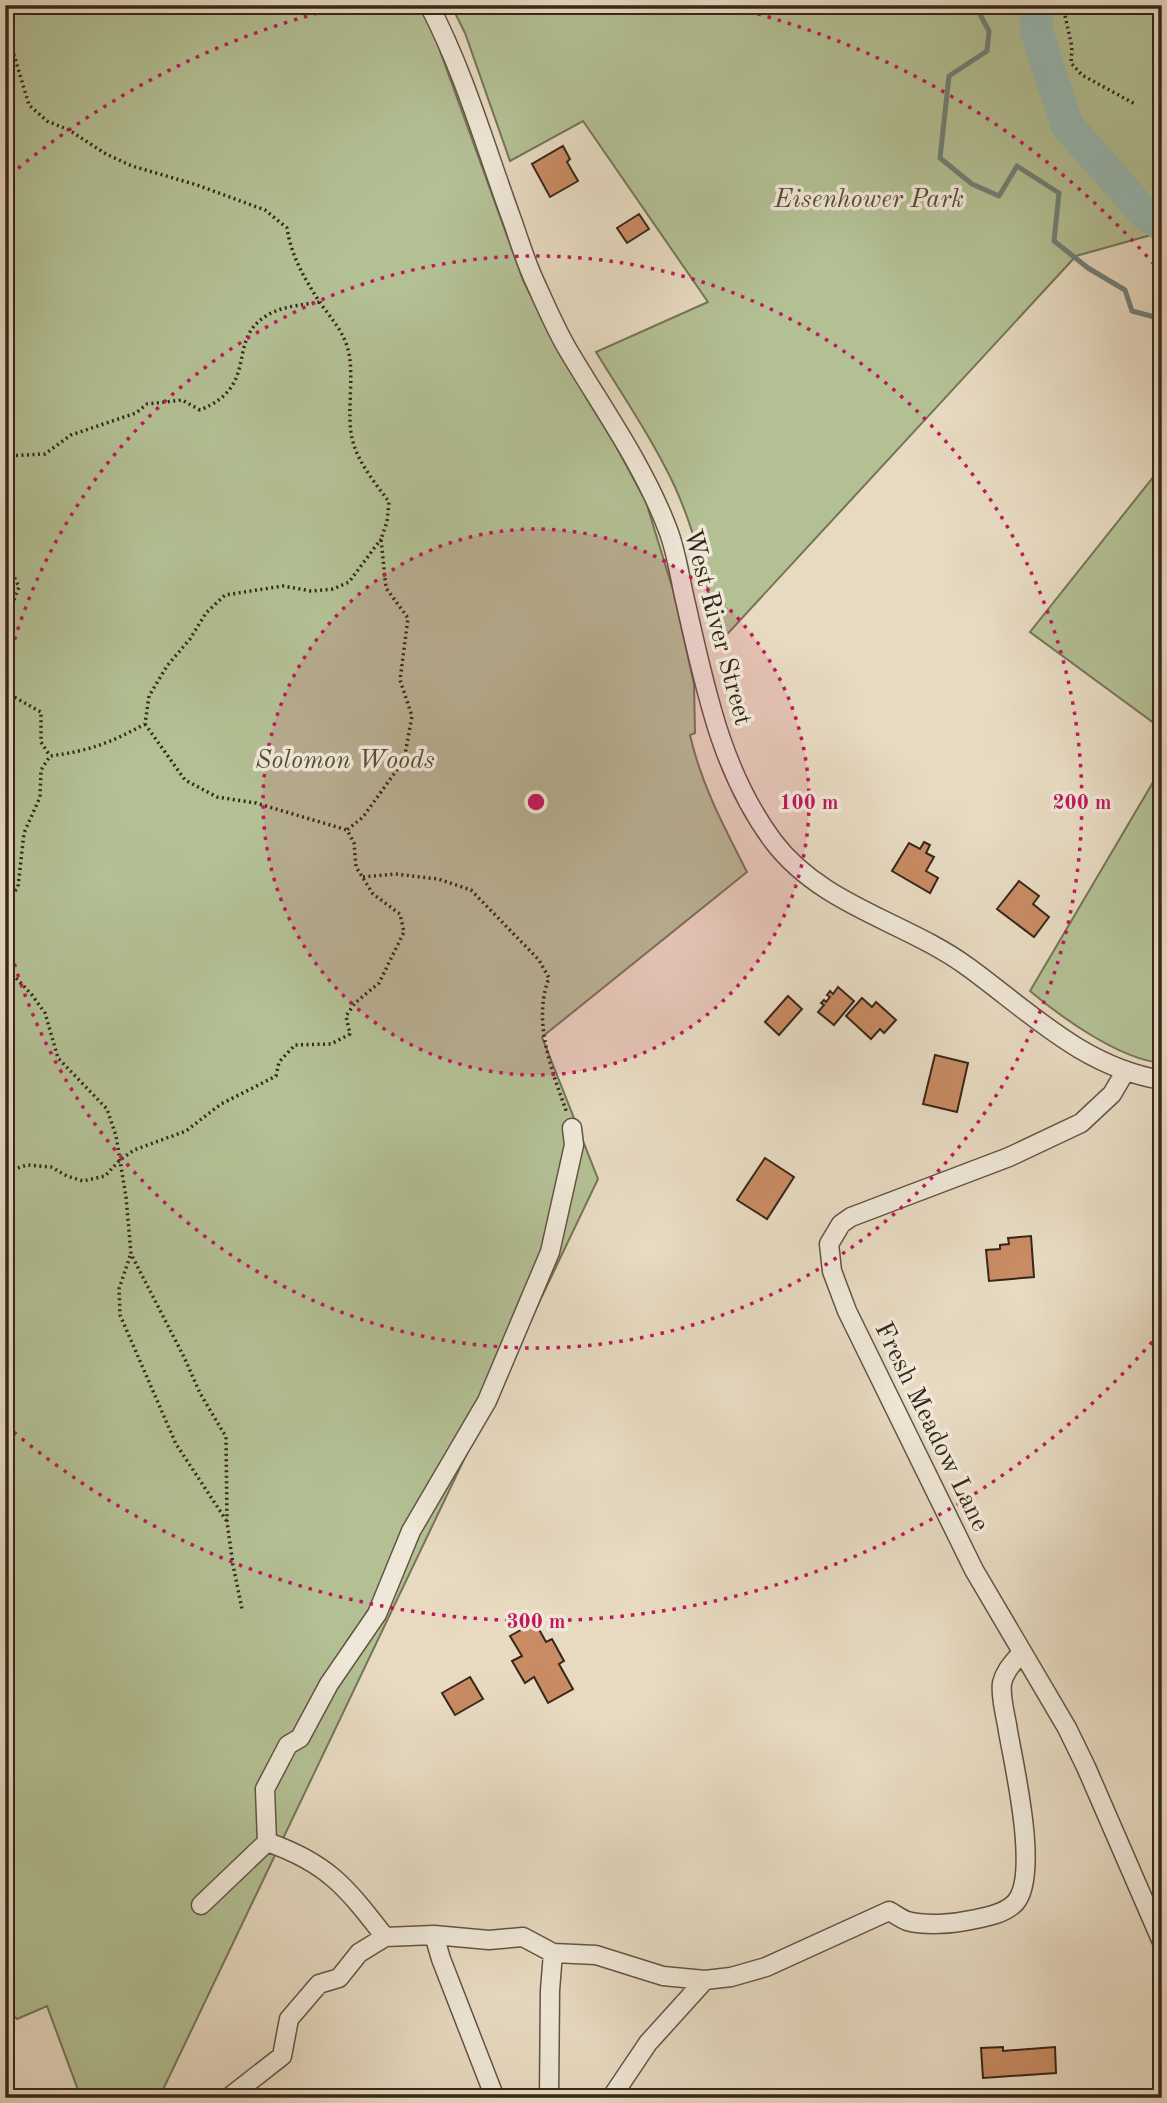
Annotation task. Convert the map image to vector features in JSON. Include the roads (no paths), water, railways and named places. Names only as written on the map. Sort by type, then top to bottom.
[{"type":"street","name":"West River Street","points":[[429,5],[450,52],[533,278],[566,346],[626,444],[669,531],[704,681],[728,761],[743,793],[774,843],[797,867],[828,891],[948,953],[1058,1037],[1082,1052],[1125,1072],[1162,1080]]},
{"type":"street","name":"Fresh Meadow Lane","points":[[1125,1072],[1112,1094],[1081,1123],[1009,1157],[852,1216],[841,1224],[829,1244],[832,1271],[847,1311],[974,1570],[1067,1728],[1162,1942]]},
{"type":"street","points":[[201,1905],[267,1842],[265,1789],[288,1745],[300,1738],[329,1684],[377,1614],[411,1531],[487,1402],[550,1252],[574,1144],[572,1128]]},
{"type":"street","points":[[233,2098],[232,2095],[282,2056],[289,2019],[319,1984],[339,1978],[359,1953],[385,1937],[434,1935],[489,1940],[523,1937],[554,1953],[596,1955],[663,1976],[705,1980],[731,1977],[766,1967],[889,1911],[906,1921],[923,1923],[967,1921],[995,1915],[1015,1902],[1025,1883],[1026,1854],[1018,1783],[1002,1684],[1008,1668],[1022,1652]]},
{"type":"street","points":[[267,1842],[310,1859],[334,1877],[385,1937]]},
{"type":"street","points":[[434,1935],[495,2098]]},
{"type":"street","points":[[549,2098],[550,1990],[554,1953]]},
{"type":"street","points":[[611,2098],[648,2043],[705,1980]]},
{"type":"waterway","points":[[975,5],[989,31],[987,51],[949,76],[940,158],[972,184],[999,196],[1017,166],[1059,193],[1054,241],[1088,268],[1125,290],[1132,311],[1162,319]]},
{"type":"waterway","points":[[1037,5],[1036,30],[1067,125],[1143,212],[1162,225]]},
{"type":"park label","name":"Eisenhower Park","points":[[869,198]]},
{"type":"park label","name":"Solomon Woods","points":[[345,759]]}]
